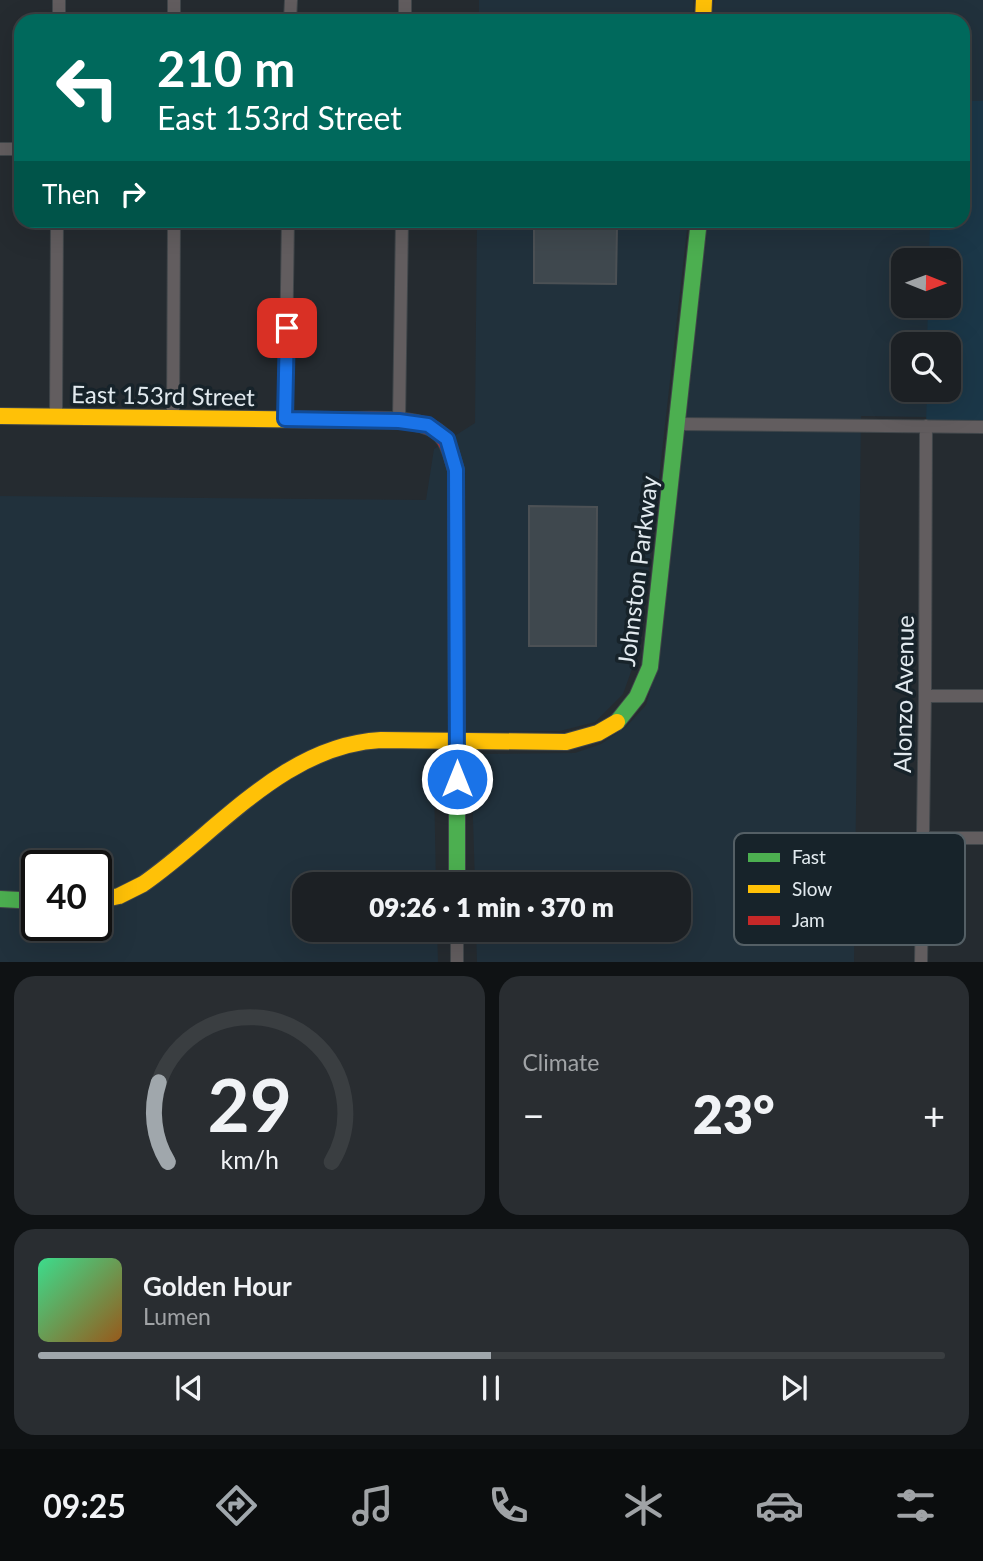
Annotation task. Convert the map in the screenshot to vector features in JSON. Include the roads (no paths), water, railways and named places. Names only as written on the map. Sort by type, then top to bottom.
[{"type":"street","points":[[56,415],[57,228]]},
{"type":"street","points":[[173,417],[174,228]]},
{"type":"street","points":[[285,419],[288,228]]},
{"type":"street","points":[[399,421],[402,228]]},
{"type":"street","name":"Johnston Parkway","points":[[112,898],[146,882],[270,785],[310,757],[334,747],[358,741],[566,742],[587,738],[612,726],[629,712],[641,694],[650,667],[698,228]]},
{"type":"street","name":"East 153rd Street","points":[[0,416],[399,421],[428,425],[447,439],[456,470],[457,740]]},
{"type":"street","points":[[678,424],[983,427]]},
{"type":"street","name":"Alonzo Avenue","points":[[922,833],[926,426]]},
{"type":"street","points":[[925,695],[983,696]]},
{"type":"street","points":[[457,740],[457,872]]},
{"type":"street","points":[[965,838],[983,838]]},
{"type":"street","points":[[0,900],[21,901]]},
{"type":"street","points":[[457,942],[457,962]]}]
